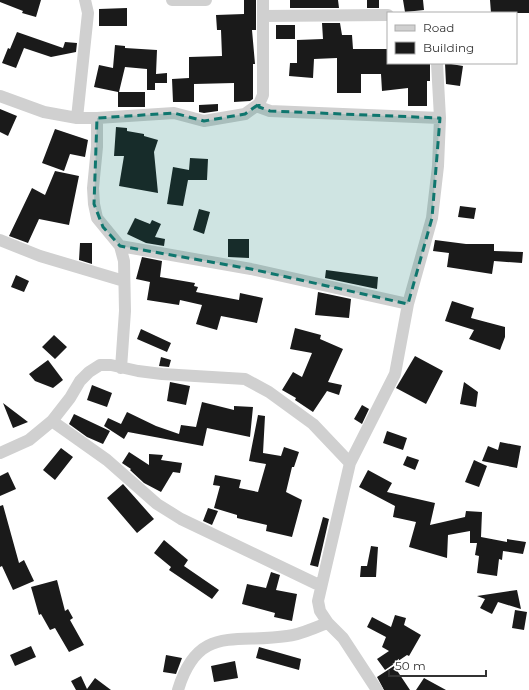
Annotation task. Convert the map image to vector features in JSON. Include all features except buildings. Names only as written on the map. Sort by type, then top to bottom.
[{"type":"street","points":[[77,118],[88,13],[85,0]]},
{"type":"street","points":[[172,0],[206,0]]},
{"type":"street","points":[[0,96],[44,112],[77,118],[174,113],[204,121],[245,114],[259,104],[263,95],[263,0]]},
{"type":"street","points":[[263,16],[387,15]]},
{"type":"street","points":[[377,690],[343,638],[320,611],[318,601],[350,463],[395,374],[408,304],[432,218],[438,166],[440,118],[437,64]]},
{"type":"street","points":[[259,104],[259,108],[270,111],[440,118]]},
{"type":"street","points":[[97,118],[97,147],[93,188],[94,204],[100,223],[120,246],[124,261],[124,311],[121,368]]},
{"type":"street","points":[[0,240],[48,258],[124,281]]},
{"type":"street","points":[[120,246],[251,269],[408,304]]},
{"type":"street","points":[[0,453],[29,440],[52,421],[70,398],[80,381],[89,372],[100,366],[111,365],[121,368],[162,374],[245,379],[269,392],[313,424],[350,463]]},
{"type":"street","points":[[52,421],[107,460],[157,504],[181,519],[321,586]]},
{"type":"street","points":[[178,690],[188,664],[202,649],[228,638],[288,636],[328,622]]},
{"type":"highlighted area","points":[[259,104],[259,107],[270,111],[440,118],[432,218],[408,304],[251,269],[120,246],[103,227],[94,204],[97,118],[174,113],[204,121],[245,114]]}]
